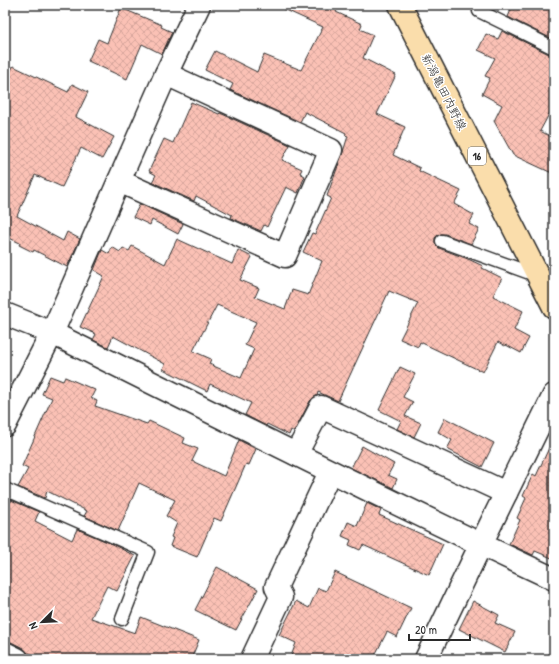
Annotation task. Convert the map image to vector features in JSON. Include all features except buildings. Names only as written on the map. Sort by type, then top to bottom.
[{"type":"main road","name":"新潟亀田内野線","points":[[400,5],[554,308]]},
{"type":"street","points":[[5,426],[52,333],[166,74],[200,5]]},
{"type":"street","points":[[119,181],[285,256],[331,150],[166,74]]},
{"type":"street","points":[[5,314],[52,333],[330,472],[554,579]]},
{"type":"street","points":[[426,659],[554,395]]},
{"type":"street","points":[[296,454],[321,406],[506,493]]},
{"type":"street","points":[[252,659],[281,597],[276,587],[330,472]]},
{"type":"street","points":[[5,653],[17,659]]},
{"type":"lane","points":[[480,11],[554,48]]},
{"type":"lane","points":[[442,241],[538,277]]},
{"type":"lane","points":[[5,489],[148,552],[122,619]]}]
